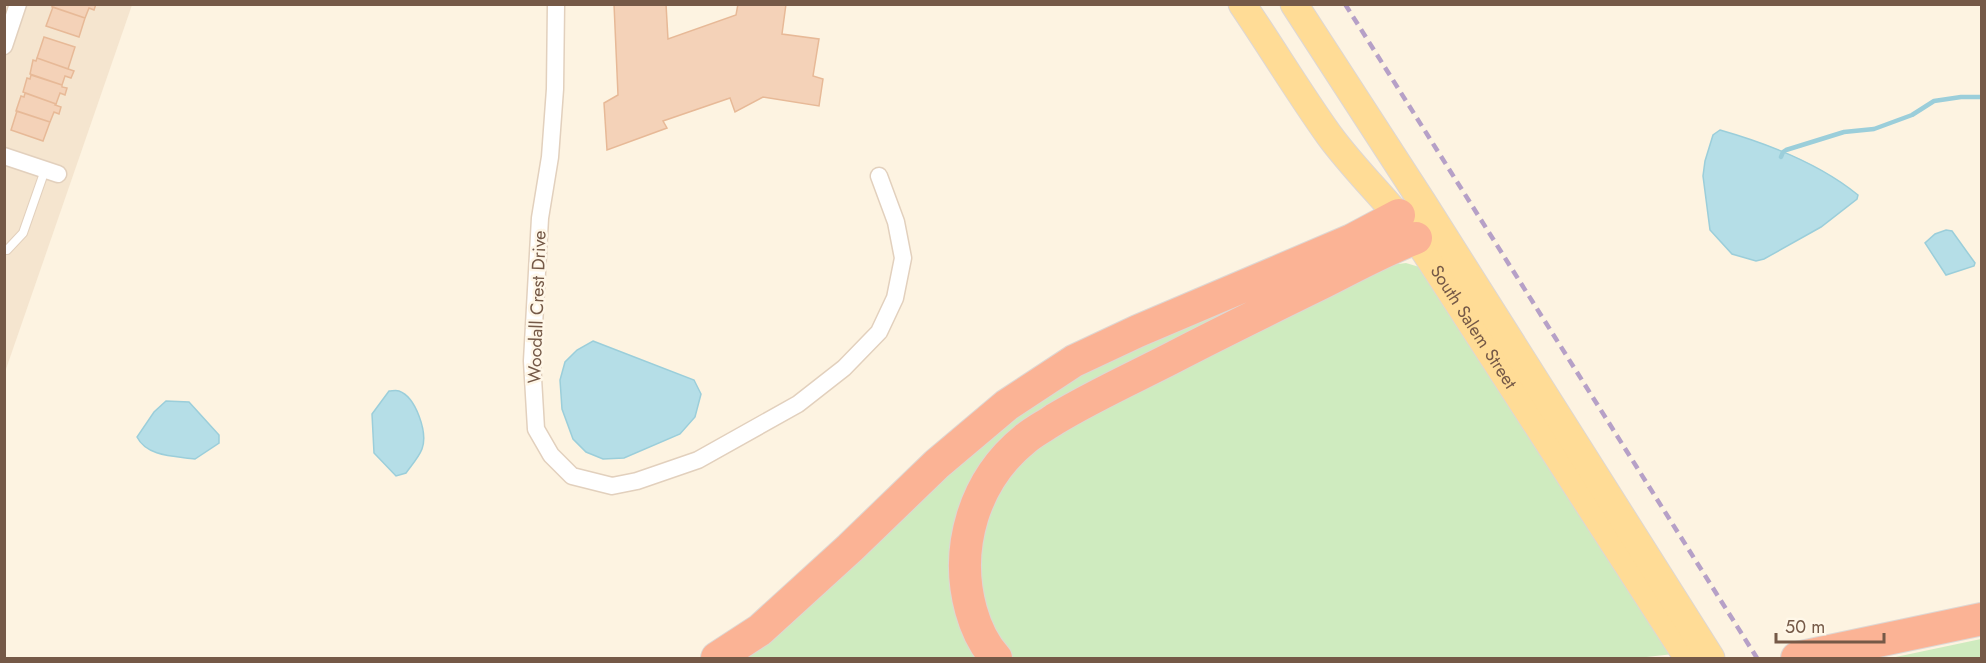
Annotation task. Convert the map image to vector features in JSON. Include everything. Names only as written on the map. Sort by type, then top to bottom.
[{"type":"highway","points":[[717,658],[760,630],[937,464],[1007,405],[1074,360],[1352,240],[1419,220]]},
{"type":"highway","points":[[996,658],[990,652],[976,626],[969,601],[964,573],[965,547],[970,523],[980,497],[997,469],[1025,438],[1077,406],[1232,327],[1419,220]]},
{"type":"highway","points":[[1797,658],[1982,619]]},
{"type":"main road","name":"South Salem Street","points":[[1242,4],[1330,136],[1373,189],[1419,220]]},
{"type":"main road","name":"South Salem Street","points":[[1294,4],[1419,220],[1696,652]]},
{"type":"street","points":[[4,46],[18,4]]},
{"type":"street","name":"Woodall Crest Drive","points":[[556,4],[555,89],[550,157],[540,218],[532,361],[536,429],[551,455],[572,476],[612,486],[637,481],[698,460],[798,404],[844,368],[879,333],[895,298],[903,258],[896,222],[879,176]]},
{"type":"street","points":[[4,156],[51,172]]},
{"type":"lane","points":[[4,250],[8,250],[23,233],[51,172]]},
{"type":"shaded area","points":[[5,5],[132,5],[5,372]]},
{"type":"green space","points":[[1406,263],[1426,269],[1674,654],[1637,658],[1010,657],[985,624],[973,550],[1001,475],[1029,444],[1383,266]]},
{"type":"green space","points":[[1250,293],[1255,304],[973,491],[983,658],[730,658],[1055,381]]},
{"type":"green space","points":[[1981,639],[1981,658],[1891,658]]},
{"type":"water","points":[[1720,130],[1775,148],[1810,164],[1858,195],[1857,199],[1821,227],[1764,259],[1756,261],[1732,254],[1710,230],[1703,176],[1713,135]]},
{"type":"water","points":[[1946,230],[1952,231],[1975,263],[1974,266],[1946,275],[1925,243],[1935,234]]},
{"type":"water","points":[[593,341],[694,380],[701,394],[695,417],[680,434],[624,458],[603,459],[586,452],[573,439],[562,409],[560,380],[565,362],[577,350]]},
{"type":"water","points":[[389,391],[399,391],[411,400],[419,416],[423,434],[422,449],[417,458],[406,473],[396,476],[374,453],[372,414]]},
{"type":"water","points":[[166,401],[189,402],[219,435],[219,443],[195,459],[170,456],[147,448],[137,437],[154,412]]},
{"type":"building","points":[[52,4],[96,4],[94,10],[89,8],[85,18],[52,7]]},
{"type":"building","points":[[614,4],[666,4],[668,39],[736,15],[738,4],[786,4],[782,34],[819,39],[813,76],[823,79],[819,106],[763,97],[735,112],[730,98],[663,121],[667,128],[607,150],[604,103],[618,95]]},
{"type":"building","points":[[53,7],[85,18],[79,37],[46,26]]},
{"type":"building","points":[[44,37],[75,47],[68,69],[37,58]]},
{"type":"building","points":[[37,58],[74,71],[71,78],[65,76],[62,85],[30,74],[33,60],[36,61]]},
{"type":"building","points":[[31,75],[62,85],[67,88],[65,95],[60,93],[56,104],[23,92],[27,78],[30,79]]},
{"type":"building","points":[[25,93],[61,107],[59,114],[54,112],[50,122],[16,111],[21,96],[24,97]]},
{"type":"building","points":[[17,111],[50,122],[43,141],[11,130]]},
{"type":"waterway","points":[[1781,157],[1786,150],[1844,132],[1874,129],[1912,115],[1934,101],[1982,97]]},
{"type":"railway","points":[[1345,4],[1757,658]]}]
